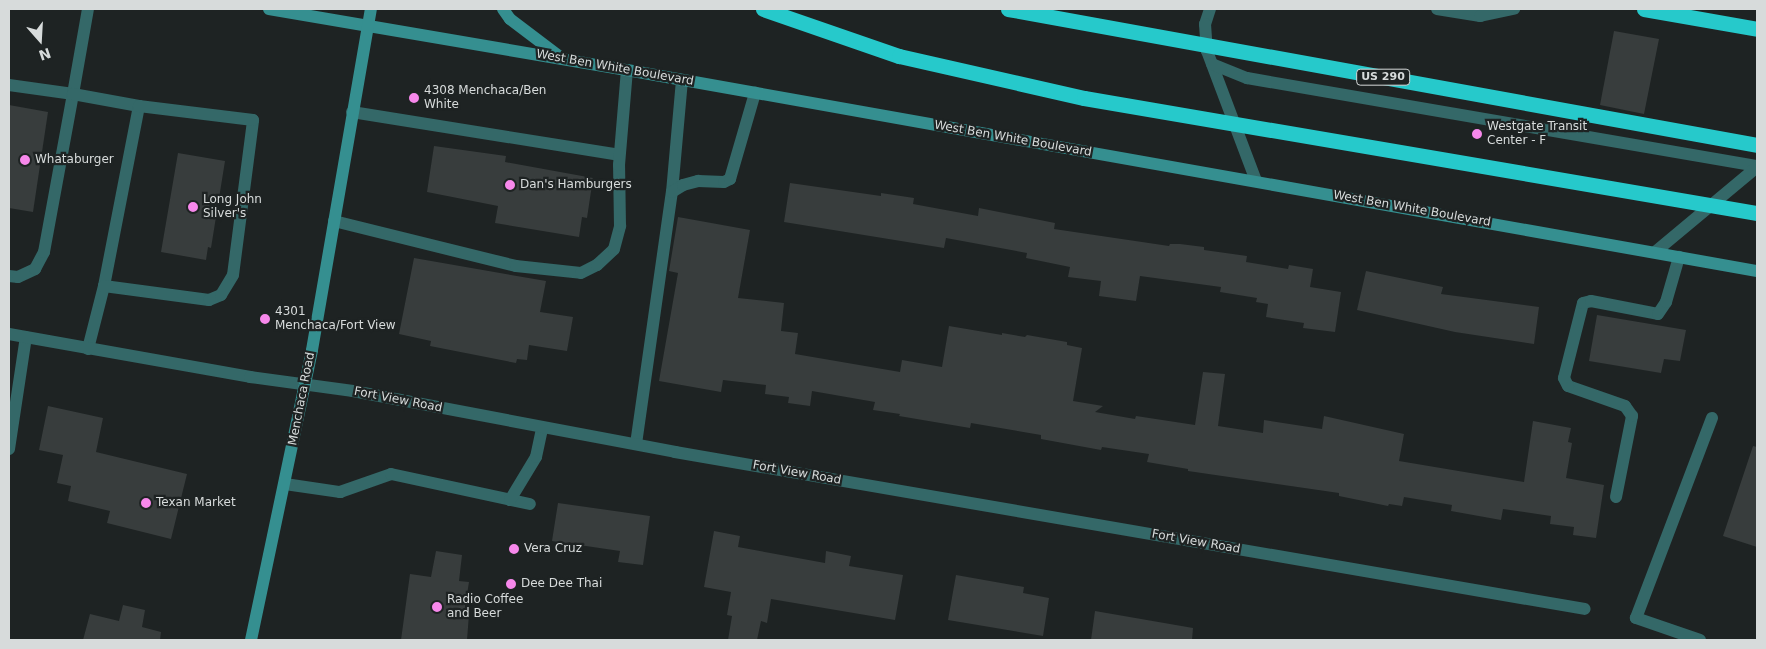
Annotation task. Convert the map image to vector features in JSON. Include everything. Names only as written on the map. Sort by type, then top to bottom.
[{"type":"highway","points":[[763,9],[899,56],[1084,98],[1757,213]]},
{"type":"highway","name":"US 290","points":[[1008,9],[1757,145]]},
{"type":"highway","points":[[1644,9],[1757,29]]},
{"type":"main road","name":"West Ben White Boulevard","points":[[269,9],[627,70],[1757,270]]},
{"type":"main road","name":"Menchaca Road","points":[[251,640],[305,384],[371,9]]},
{"type":"main road","points":[[503,9],[510,19],[563,59]]},
{"type":"street","points":[[9,276],[18,277],[35,269],[44,252],[88,9]]},
{"type":"street","points":[[1210,9],[1205,24],[1207,51],[1256,181]]},
{"type":"street","points":[[1438,9],[1480,16],[1514,9]]},
{"type":"street","points":[[1212,64],[1247,78],[1757,166]]},
{"type":"street","points":[[334,222],[516,266],[580,273],[597,264],[614,249],[620,226],[619,155],[627,70]]},
{"type":"street","points":[[636,444],[672,192],[682,80]]},
{"type":"street","points":[[9,85],[140,106],[253,120],[233,275],[221,295],[209,300],[104,286]]},
{"type":"street","points":[[672,192],[683,185],[698,182],[724,182],[730,179],[756,93]]},
{"type":"street","points":[[88,349],[104,286],[140,106]]},
{"type":"street","points":[[352,112],[619,155]]},
{"type":"street","points":[[1655,252],[1757,166]]},
{"type":"street","points":[[1616,497],[1632,416],[1625,406],[1568,386],[1564,378],[1583,303],[1591,301],[1658,314],[1666,302],[1679,257]]},
{"type":"street","name":"Fort View Road","points":[[9,334],[250,377],[353,391],[542,428],[1585,609]]},
{"type":"street","points":[[9,449],[26,337]]},
{"type":"street","points":[[1700,640],[1636,618],[1712,418]]},
{"type":"street","points":[[510,500],[536,457],[542,428]]},
{"type":"street","points":[[285,484],[340,492],[390,474],[530,504]]},
{"type":"building","points":[[1614,31],[1659,39],[1644,114],[1600,105]]},
{"type":"building","name":"Whataburger","points":[[9,105],[48,112],[33,212],[9,208]]},
{"type":"building","name":"Dan's Hamburgers","points":[[434,146],[506,156],[505,162],[593,178],[587,218],[582,217],[579,237],[495,223],[498,206],[427,192]]},
{"type":"building","name":"Long John Silver's","points":[[178,153],[225,161],[211,248],[208,247],[206,260],[161,252]]},
{"type":"building","points":[[790,183],[881,196],[881,193],[914,198],[913,204],[978,216],[979,208],[1055,223],[1054,229],[1169,246],[1170,244],[1180,244],[1204,247],[1204,250],[1247,256],[1246,262],[1288,269],[1289,265],[1313,269],[1310,287],[1341,292],[1335,332],[1303,328],[1304,323],[1266,317],[1268,304],[1256,302],[1257,298],[1220,292],[1221,287],[1140,276],[1136,301],[1099,296],[1101,281],[1068,277],[1070,267],[1026,258],[1027,253],[946,238],[944,248],[784,222]]},
{"type":"building","points":[[678,217],[750,230],[738,298],[784,303],[781,331],[798,333],[795,354],[900,372],[902,360],[942,367],[949,326],[1002,335],[1002,333],[1025,337],[1027,335],[1067,342],[1067,345],[1082,348],[1073,401],[1103,406],[1095,412],[1135,419],[1136,416],[1195,425],[1203,372],[1225,374],[1218,426],[1263,433],[1264,420],[1322,429],[1324,416],[1404,434],[1399,461],[1524,482],[1533,421],[1571,428],[1568,442],[1572,443],[1566,478],[1604,485],[1596,538],[1573,535],[1574,527],[1550,524],[1551,516],[1503,509],[1501,520],[1451,511],[1452,505],[1404,497],[1402,506],[1389,504],[1388,506],[1339,496],[1339,493],[1188,471],[1188,469],[1147,462],[1149,454],[1102,447],[1101,450],[1041,439],[1041,435],[971,423],[970,428],[899,416],[900,414],[873,410],[875,402],[812,391],[810,406],[788,403],[789,397],[765,394],[766,385],[723,380],[721,392],[659,381],[678,273],[669,271]]},
{"type":"building","points":[[414,258],[546,281],[540,312],[573,317],[567,351],[529,345],[527,360],[517,359],[516,363],[430,346],[431,341],[399,334]]},
{"type":"building","points":[[1366,271],[1443,287],[1441,294],[1539,307],[1534,344],[1455,332],[1357,310]]},
{"type":"building","points":[[1597,315],[1686,330],[1680,361],[1664,359],[1661,373],[1589,361]]},
{"type":"building","points":[[48,406],[103,418],[96,452],[187,474],[171,539],[107,523],[110,511],[68,501],[71,486],[57,483],[63,455],[39,450]]},
{"type":"building","points":[[1753,446],[1757,447],[1757,547],[1723,536]]},
{"type":"building","points":[[558,503],[650,516],[643,565],[618,562],[620,551],[552,541]]},
{"type":"building","points":[[714,531],[740,536],[738,547],[825,563],[826,551],[851,556],[849,566],[903,575],[895,620],[771,599],[767,623],[761,621],[757,640],[728,640],[732,616],[727,615],[731,592],[704,587]]},
{"type":"building","points":[[436,551],[462,555],[459,581],[469,582],[464,613],[469,614],[467,640],[401,640],[410,574],[431,577]]},
{"type":"building","points":[[956,575],[1024,587],[1023,593],[1049,598],[1043,636],[948,620]]},
{"type":"building","points":[[123,605],[145,610],[142,627],[161,632],[160,640],[83,640],[90,614],[119,621]]},
{"type":"building","points":[[1095,611],[1193,628],[1192,640],[1091,640]]},
{"type":"place","name":"4308 Menchaca/Ben White","points":[[414,98]]},
{"type":"place","name":"Westgate Transit Center - F","points":[[1477,134]]},
{"type":"place","name":"Whataburger","points":[[25,160]]},
{"type":"place","name":"Dan's Hamburgers","points":[[510,185]]},
{"type":"place","name":"Long John Silver's","points":[[193,207]]},
{"type":"place","name":"4301 Menchaca/Fort View","points":[[265,319]]},
{"type":"place","name":"Texan Market","points":[[146,503]]},
{"type":"place","name":"Vera Cruz","points":[[514,549]]},
{"type":"place","name":"Dee Dee Thai","points":[[511,584]]},
{"type":"place","name":"Radio Coffee and Beer","points":[[437,607]]}]
